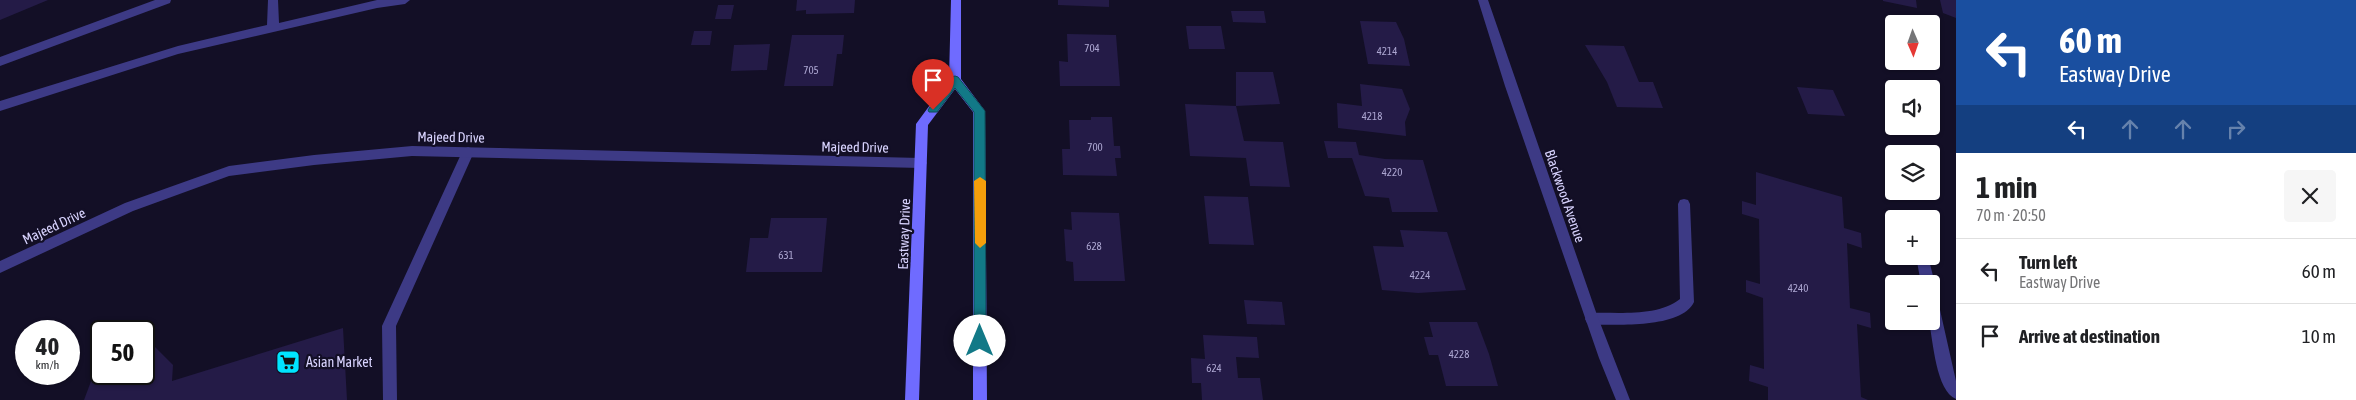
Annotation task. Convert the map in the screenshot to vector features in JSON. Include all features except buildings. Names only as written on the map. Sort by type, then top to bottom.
[{"type":"main road","points":[[956,0],[955,80],[979,111],[980,400]]},
{"type":"main road","name":"Eastway Drive","points":[[912,400],[922,124],[955,80]]},
{"type":"street","points":[[0,62],[166,0]]},
{"type":"street","points":[[272,0],[273,28]]},
{"type":"street","points":[[0,106],[178,50],[273,28],[353,5],[405,0]]},
{"type":"street","name":"Blackwood Avenue","points":[[1483,0],[1498,49],[1611,374],[1623,400]]},
{"type":"street","name":"Majeed Drive","points":[[0,267],[129,207],[230,171],[412,150],[921,163]]},
{"type":"street","points":[[390,400],[389,326],[468,152]]},
{"type":"street","points":[[1592,319],[1656,316],[1674,312],[1687,302],[1684,204]]},
{"type":"street","points":[[1937,330],[1948,382],[1956,392]]},
{"type":"slow traffic","points":[[980,181],[980,243]]},
{"type":"place","name":"Asian Market","points":[[288,362]]},
{"type":"route","points":[[933,110],[955,80],[979,111],[980,341]]}]
